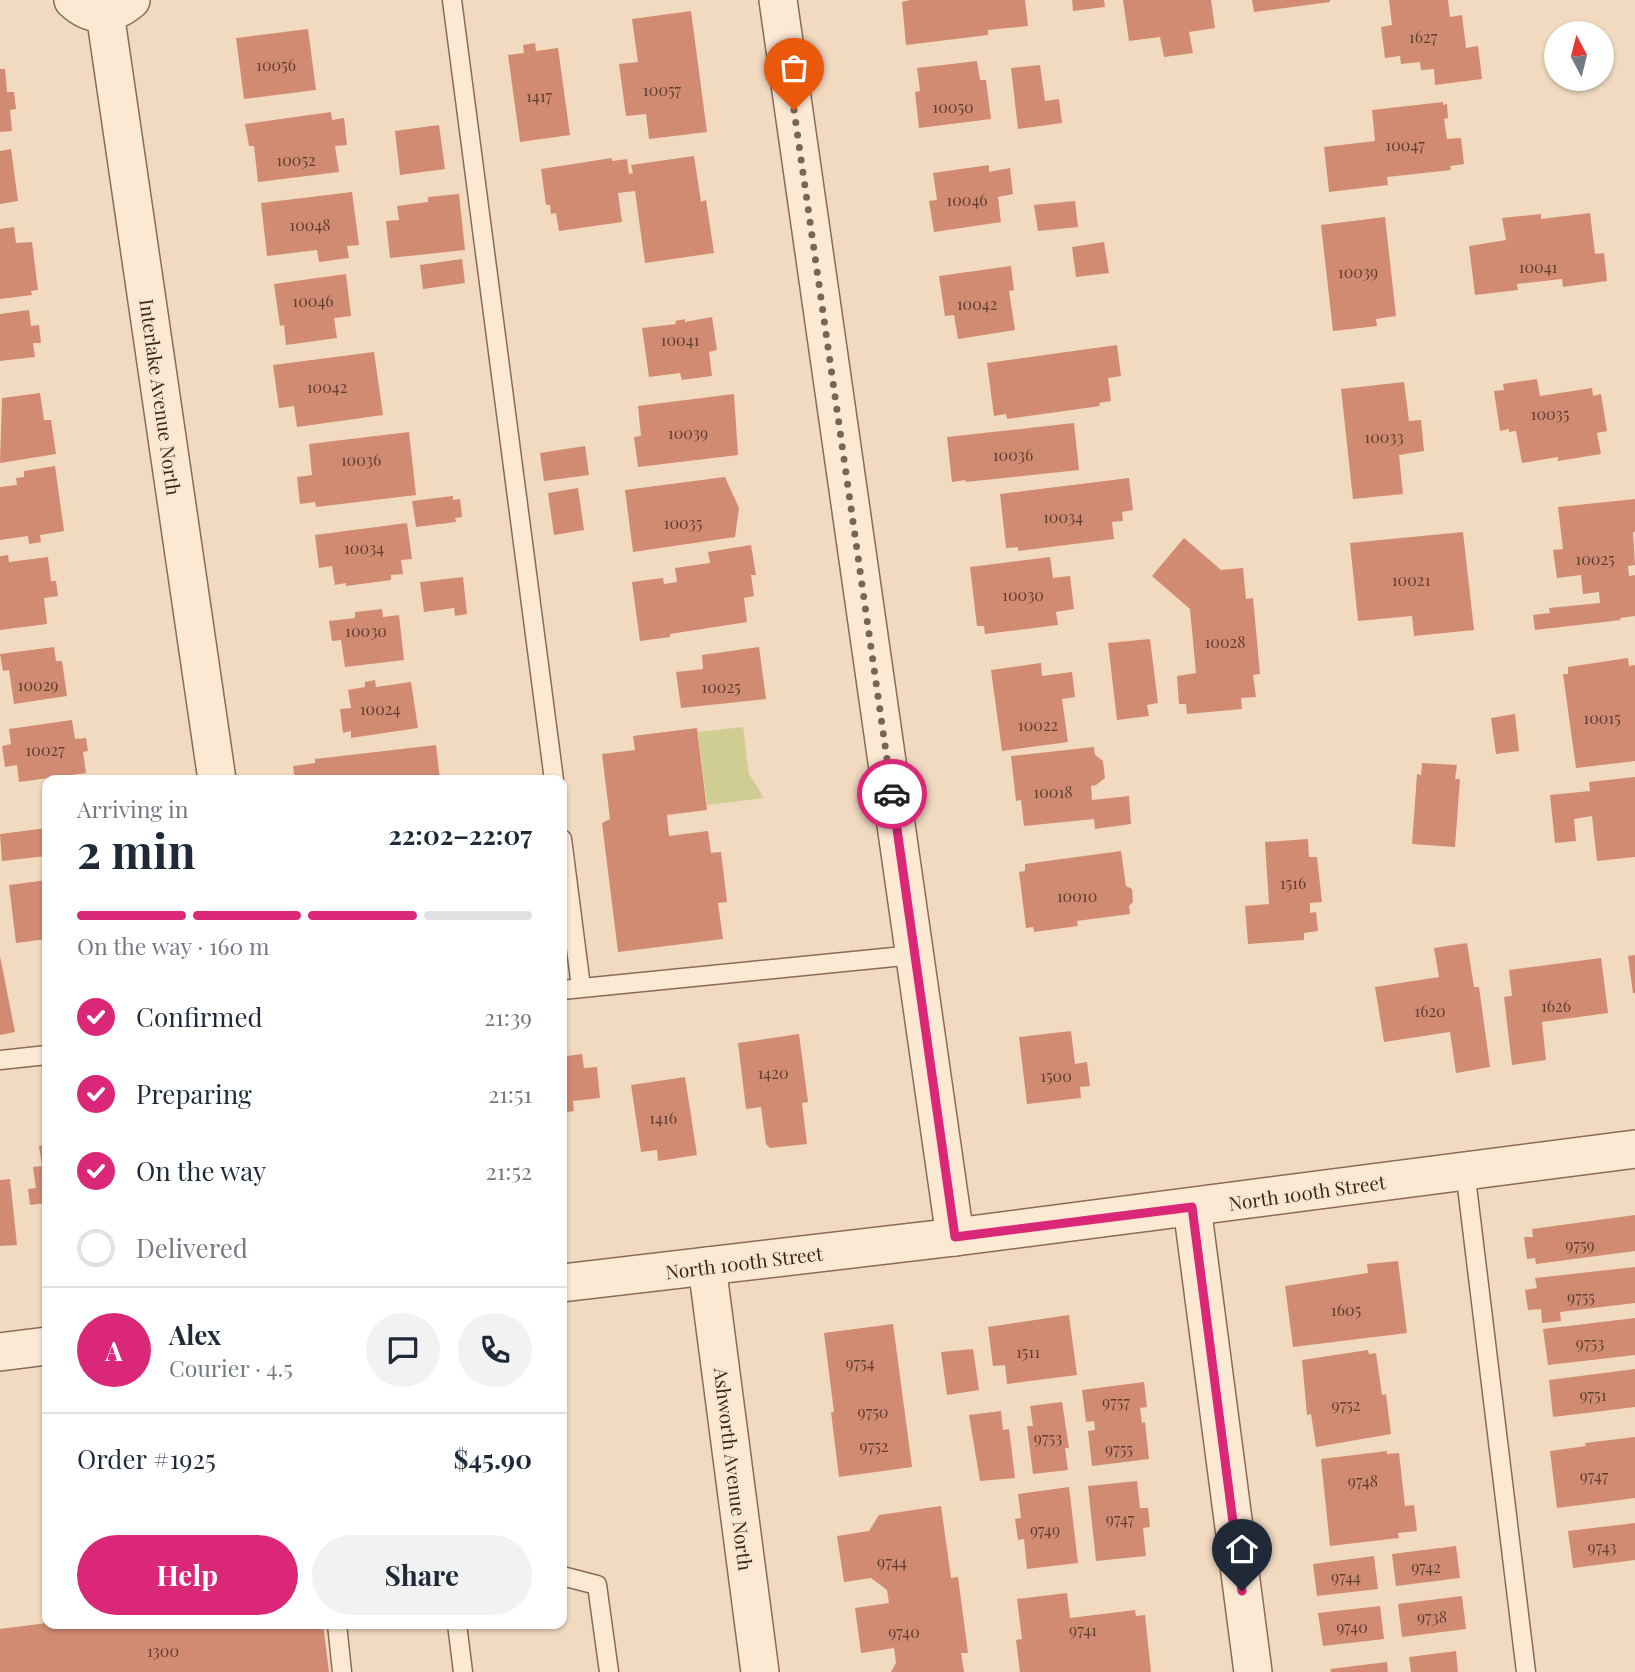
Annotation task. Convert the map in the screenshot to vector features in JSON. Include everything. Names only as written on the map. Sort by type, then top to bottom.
[{"type":"street","points":[[778,0],[955,1237]]},
{"type":"street","name":"Interlake Avenue North","points":[[103,4],[216,775]]},
{"type":"street","name":"North 100th Street","points":[[567,1282],[955,1237],[1635,1149]]},
{"type":"street","points":[[1192,1207],[1253,1672]]},
{"type":"street","name":"Ashworth Avenue North","points":[[707,1266],[760,1672]]},
{"type":"street","points":[[0,1352],[42,1347]]},
{"type":"lane","points":[[453,0],[553,775]]},
{"type":"lane","points":[[567,878],[581,988]]},
{"type":"lane","points":[[567,989],[914,955]]},
{"type":"lane","points":[[0,1060],[42,1056]]},
{"type":"lane","points":[[1465,1170],[1526,1672]]},
{"type":"lane","points":[[567,1577],[597,1585],[609,1672]]},
{"type":"lane","points":[[338,1629],[342,1672]]},
{"type":"lane","points":[[458,1629],[463,1672]]},
{"type":"shaded area","points":[[743,727],[749,774],[764,798],[707,805],[698,732]]},
{"type":"building","points":[[1025,0],[1028,26],[988,30],[988,35],[906,45],[902,2]]},
{"type":"building","points":[[1072,0],[1104,0],[1105,7],[1073,11]]},
{"type":"building","points":[[1123,0],[1211,0],[1215,28],[1189,32],[1193,53],[1164,57],[1160,37],[1129,41]]},
{"type":"building","points":[[1252,0],[1330,0],[1330,2],[1254,12]]},
{"type":"building","points":[[1389,0],[1448,0],[1450,17],[1462,15],[1466,48],[1478,46],[1482,79],[1435,85],[1434,69],[1421,70],[1420,62],[1401,64],[1400,56],[1385,58],[1381,27],[1392,25]]},
{"type":"building","points":[[691,11],[707,132],[649,139],[646,114],[626,116],[619,64],[638,62],[632,19]]},
{"type":"building","points":[[308,29],[316,90],[244,99],[236,38]]},
{"type":"building","points":[[535,43],[536,51],[558,48],[570,135],[520,142],[508,55],[524,53],[523,45]]},
{"type":"building","points":[[977,61],[980,80],[986,80],[991,119],[919,128],[915,92],[920,91],[917,68]]},
{"type":"building","points":[[1040,65],[1045,101],[1059,99],[1062,123],[1018,129],[1011,68]]},
{"type":"building","points":[[0,69],[5,69],[7,92],[14,92],[16,109],[10,110],[12,131],[0,132]]},
{"type":"building","points":[[1443,102],[1443,105],[1447,104],[1448,118],[1444,119],[1447,139],[1461,138],[1464,164],[1450,166],[1451,170],[1387,177],[1388,185],[1329,192],[1324,147],[1375,141],[1372,110]]},
{"type":"building","points":[[331,112],[332,120],[344,118],[347,145],[335,146],[339,172],[258,182],[254,146],[249,146],[245,124]]},
{"type":"building","points":[[439,125],[445,169],[400,175],[395,131]]},
{"type":"building","points":[[11,149],[18,201],[0,204],[0,151]]},
{"type":"building","points":[[694,156],[701,202],[706,200],[714,253],[645,263],[635,191],[618,193],[622,222],[559,231],[556,213],[551,214],[550,205],[546,205],[541,169],[612,158],[612,161],[627,159],[629,174],[633,173],[631,165]]},
{"type":"building","points":[[989,165],[989,172],[1010,168],[1013,194],[998,197],[1001,222],[934,232],[929,201],[937,200],[933,173]]},
{"type":"building","points":[[352,192],[359,245],[347,246],[349,258],[319,262],[317,250],[267,256],[261,203]]},
{"type":"building","points":[[459,194],[465,250],[390,258],[386,221],[399,220],[397,206],[428,202],[428,197]]},
{"type":"building","points":[[1075,201],[1078,227],[1038,231],[1034,205]]},
{"type":"building","points":[[1590,213],[1595,254],[1604,253],[1607,281],[1563,287],[1562,279],[1517,284],[1518,290],[1475,295],[1469,246],[1506,240],[1502,218],[1541,214],[1541,219]]},
{"type":"building","points":[[1385,217],[1396,316],[1376,319],[1377,326],[1333,331],[1321,225]]},
{"type":"building","points":[[14,227],[16,243],[32,242],[38,290],[31,291],[32,295],[0,299],[0,229]]},
{"type":"building","points":[[1104,242],[1109,273],[1076,277],[1072,247]]},
{"type":"building","points":[[462,259],[465,283],[423,289],[420,265]]},
{"type":"building","points":[[1011,266],[1014,290],[1009,291],[1015,330],[958,339],[954,315],[945,316],[939,276]]},
{"type":"building","points":[[346,274],[351,316],[334,318],[337,338],[286,345],[284,325],[280,326],[274,284]]},
{"type":"building","points":[[29,310],[31,326],[39,325],[41,343],[33,343],[35,357],[0,361],[0,314]]},
{"type":"building","points":[[712,317],[717,350],[709,352],[712,376],[682,380],[680,373],[649,377],[642,328],[676,324],[675,321],[685,319],[685,322]]},
{"type":"building","points":[[1117,345],[1121,376],[1108,378],[1111,401],[1099,403],[1100,406],[1007,419],[1006,414],[994,416],[987,363]]},
{"type":"building","points":[[374,352],[383,415],[297,427],[294,406],[279,408],[273,365]]},
{"type":"building","points":[[1537,379],[1540,396],[1592,388],[1593,396],[1601,394],[1607,431],[1597,433],[1601,454],[1522,463],[1516,431],[1500,431],[1494,391],[1504,390],[1503,384]]},
{"type":"building","points":[[1404,382],[1409,421],[1421,420],[1424,451],[1399,455],[1403,494],[1353,499],[1341,389]]},
{"type":"building","points":[[40,393],[44,420],[51,420],[56,454],[0,463],[2,398]]},
{"type":"building","points":[[734,394],[738,455],[638,467],[634,437],[641,436],[638,406]]},
{"type":"building","points":[[1074,423],[1079,470],[952,482],[947,437]]},
{"type":"building","points":[[409,432],[416,495],[316,507],[315,502],[300,504],[297,477],[312,475],[309,444]]},
{"type":"building","points":[[585,446],[589,475],[544,481],[540,453]]},
{"type":"building","points":[[55,466],[64,531],[40,535],[41,542],[29,544],[28,536],[0,540],[0,487],[17,485],[16,478],[24,477],[24,471]]},
{"type":"building","points":[[725,477],[739,508],[735,537],[633,552],[625,490]]},
{"type":"building","points":[[1129,478],[1133,510],[1122,512],[1123,521],[1112,522],[1114,539],[1018,551],[1018,547],[1006,548],[1000,494]]},
{"type":"building","points":[[578,488],[584,530],[554,535],[548,493]]},
{"type":"building","points":[[453,496],[453,500],[460,499],[462,517],[455,518],[456,522],[416,527],[412,501]]},
{"type":"building","points":[[1635,499],[1635,565],[1628,566],[1629,576],[1635,575],[1635,616],[1535,630],[1533,615],[1550,613],[1549,608],[1600,603],[1599,592],[1583,594],[1581,575],[1557,578],[1553,550],[1563,549],[1558,507]]},
{"type":"building","points":[[407,523],[412,559],[401,560],[403,574],[391,575],[391,580],[346,586],[346,583],[335,585],[332,566],[319,568],[315,535]]},
{"type":"building","points":[[1463,532],[1474,630],[1414,636],[1412,616],[1358,621],[1350,543]]},
{"type":"building","points":[[1184,538],[1221,570],[1243,568],[1246,599],[1253,598],[1260,674],[1253,675],[1256,697],[1241,698],[1242,709],[1187,714],[1186,704],[1179,704],[1177,676],[1196,673],[1190,609],[1152,576]]},
{"type":"building","points":[[751,545],[756,575],[751,575],[754,596],[744,598],[747,622],[640,641],[632,582],[663,578],[664,584],[677,582],[675,568],[710,563],[708,552]]},
{"type":"building","points":[[8,555],[9,562],[48,557],[51,581],[56,581],[58,596],[44,598],[47,624],[0,630],[0,556]]},
{"type":"building","points":[[1050,557],[1053,578],[1070,576],[1074,609],[1056,612],[1058,625],[985,634],[984,626],[977,626],[970,567]]},
{"type":"building","points":[[463,577],[467,614],[455,616],[454,608],[424,612],[420,582]]},
{"type":"building","points":[[382,609],[383,617],[399,615],[404,660],[345,667],[341,640],[332,641],[329,621],[355,618],[355,612]]},
{"type":"building","points":[[1150,639],[1158,703],[1147,705],[1149,716],[1117,720],[1108,643]]},
{"type":"building","points":[[54,647],[56,661],[62,661],[67,696],[14,704],[9,670],[3,671],[0,654]]},
{"type":"building","points":[[759,647],[766,699],[681,708],[676,672],[703,669],[702,655]]},
{"type":"building","points":[[1628,658],[1629,666],[1635,665],[1635,761],[1576,768],[1563,674],[1568,674],[1568,667]]},
{"type":"building","points":[[1041,663],[1042,676],[1072,672],[1075,697],[1062,699],[1068,742],[1002,751],[991,670]]},
{"type":"building","points":[[375,680],[376,687],[411,682],[418,728],[351,738],[351,731],[343,733],[340,709],[351,708],[348,690],[365,687],[365,682]]},
{"type":"building","points":[[1515,714],[1519,751],[1496,754],[1491,718]]},
{"type":"building","points":[[72,720],[75,739],[86,738],[88,751],[83,752],[86,773],[42,775],[42,779],[19,782],[17,765],[5,767],[2,746],[11,744],[9,729]]},
{"type":"building","points":[[697,728],[707,810],[667,815],[669,836],[708,831],[711,853],[721,852],[727,902],[718,903],[723,939],[618,952],[602,823],[610,819],[602,754],[635,750],[633,736]]},
{"type":"building","points":[[436,745],[439,775],[294,775],[293,766],[315,763],[315,759]]},
{"type":"building","points":[[1094,747],[1095,755],[1103,761],[1105,778],[1091,786],[1092,800],[1129,796],[1131,824],[1095,829],[1094,819],[1024,826],[1021,800],[1016,801],[1011,756]]},
{"type":"building","points":[[1422,763],[1457,765],[1455,779],[1460,779],[1455,847],[1412,844],[1417,774],[1421,775]]},
{"type":"building","points":[[1635,777],[1635,857],[1597,861],[1592,816],[1574,819],[1576,841],[1555,843],[1550,795],[1590,791],[1589,782]]},
{"type":"building","points":[[42,829],[42,857],[2,861],[0,834]]},
{"type":"building","points":[[1308,839],[1309,857],[1317,857],[1322,902],[1310,903],[1310,913],[1316,912],[1318,931],[1304,933],[1304,940],[1248,944],[1245,906],[1269,904],[1265,842]]},
{"type":"building","points":[[1121,851],[1126,886],[1132,889],[1130,914],[1077,921],[1078,926],[1034,932],[1033,927],[1026,928],[1019,872],[1025,871],[1025,864]]},
{"type":"building","points":[[42,881],[42,940],[16,943],[9,885]]},
{"type":"building","points":[[1467,943],[1474,987],[1479,987],[1490,1067],[1456,1073],[1450,1032],[1384,1042],[1375,987],[1439,977],[1434,948]]},
{"type":"building","points":[[1635,955],[1635,993],[1633,993],[1628,956]]},
{"type":"building","points":[[0,956],[15,1032],[0,1035]]},
{"type":"building","points":[[1601,958],[1608,1013],[1542,1022],[1546,1060],[1512,1065],[1504,997],[1512,996],[1509,970]]},
{"type":"building","points":[[1071,1031],[1075,1064],[1087,1062],[1090,1086],[1080,1087],[1081,1098],[1027,1104],[1019,1037]]},
{"type":"building","points":[[799,1034],[808,1102],[802,1103],[807,1144],[770,1148],[766,1144],[761,1107],[746,1109],[738,1043]]},
{"type":"building","points":[[582,1054],[584,1068],[597,1067],[600,1098],[573,1101],[574,1111],[567,1112],[567,1056]]},
{"type":"building","points":[[685,1077],[697,1155],[658,1161],[657,1150],[641,1152],[631,1085]]},
{"type":"building","points":[[42,1145],[42,1166],[39,1146]]},
{"type":"building","points":[[42,1166],[42,1204],[30,1205],[28,1189],[36,1188],[33,1167]]},
{"type":"building","points":[[10,1179],[17,1245],[0,1246],[0,1180]]},
{"type":"building","points":[[1635,1215],[1635,1251],[1536,1264],[1535,1258],[1527,1259],[1524,1237],[1533,1237],[1532,1229]]},
{"type":"building","points":[[1398,1261],[1407,1333],[1293,1347],[1285,1286],[1368,1273],[1367,1264]]},
{"type":"building","points":[[1635,1267],[1635,1303],[1560,1312],[1561,1321],[1542,1323],[1541,1309],[1528,1310],[1525,1290],[1537,1288],[1535,1278]]},
{"type":"building","points":[[1069,1315],[1077,1375],[1007,1384],[1005,1365],[993,1366],[988,1327]]},
{"type":"building","points":[[1635,1318],[1635,1355],[1548,1365],[1543,1329]]},
{"type":"building","points":[[893,1324],[912,1467],[839,1477],[824,1333]]},
{"type":"building","points":[[973,1349],[979,1390],[947,1395],[941,1352]]},
{"type":"building","points":[[1368,1350],[1369,1354],[1376,1353],[1382,1395],[1386,1394],[1391,1434],[1316,1447],[1311,1414],[1307,1415],[1302,1360]]},
{"type":"building","points":[[1635,1369],[1635,1407],[1553,1417],[1549,1380]]},
{"type":"building","points":[[1144,1382],[1147,1407],[1140,1408],[1142,1423],[1145,1422],[1149,1459],[1092,1466],[1088,1431],[1095,1430],[1094,1421],[1086,1422],[1082,1390]]},
{"type":"building","points":[[1062,1402],[1069,1448],[1065,1448],[1068,1470],[1033,1474],[1027,1426],[1033,1426],[1030,1406]]},
{"type":"building","points":[[1001,1411],[1003,1430],[1009,1429],[1015,1478],[980,1481],[969,1415]]},
{"type":"building","points":[[1635,1437],[1635,1498],[1557,1508],[1550,1451],[1586,1446],[1585,1443]]},
{"type":"building","points":[[1387,1451],[1387,1454],[1399,1453],[1405,1506],[1414,1505],[1417,1531],[1398,1533],[1399,1538],[1330,1546],[1321,1459]]},
{"type":"building","points":[[1137,1481],[1140,1508],[1148,1508],[1150,1527],[1143,1528],[1146,1556],[1096,1561],[1088,1486]]},
{"type":"building","points":[[1069,1487],[1078,1563],[1027,1569],[1024,1539],[1018,1540],[1015,1519],[1021,1518],[1018,1494]]},
{"type":"building","points":[[941,1506],[951,1578],[958,1577],[968,1653],[961,1653],[964,1672],[891,1672],[896,1663],[894,1648],[861,1653],[855,1608],[889,1603],[887,1590],[871,1578],[844,1582],[837,1536],[869,1531],[879,1515]]},
{"type":"building","points":[[1635,1523],[1635,1560],[1573,1568],[1568,1531]]},
{"type":"building","points":[[1456,1546],[1460,1578],[1396,1586],[1392,1554]]},
{"type":"building","points":[[1374,1556],[1378,1589],[1317,1596],[1313,1564]]},
{"type":"building","points":[[1067,1593],[1070,1618],[1135,1610],[1136,1616],[1145,1615],[1151,1672],[1020,1672],[1016,1640],[1022,1639],[1017,1599]]},
{"type":"building","points":[[1462,1596],[1466,1629],[1402,1637],[1398,1604]]},
{"type":"building","points":[[1380,1606],[1384,1639],[1323,1646],[1318,1613]]},
{"type":"building","points":[[42,1624],[42,1629],[324,1629],[329,1672],[0,1672],[0,1629]]},
{"type":"building","points":[[1456,1651],[1458,1672],[1411,1672],[1409,1657]]},
{"type":"building","points":[[1387,1662],[1388,1672],[1331,1672],[1330,1669]]},
{"type":"way so far","points":[[794,110],[892,794]]},
{"type":"route","points":[[892,794],[955,1237],[1192,1207],[1242,1591]]}]
